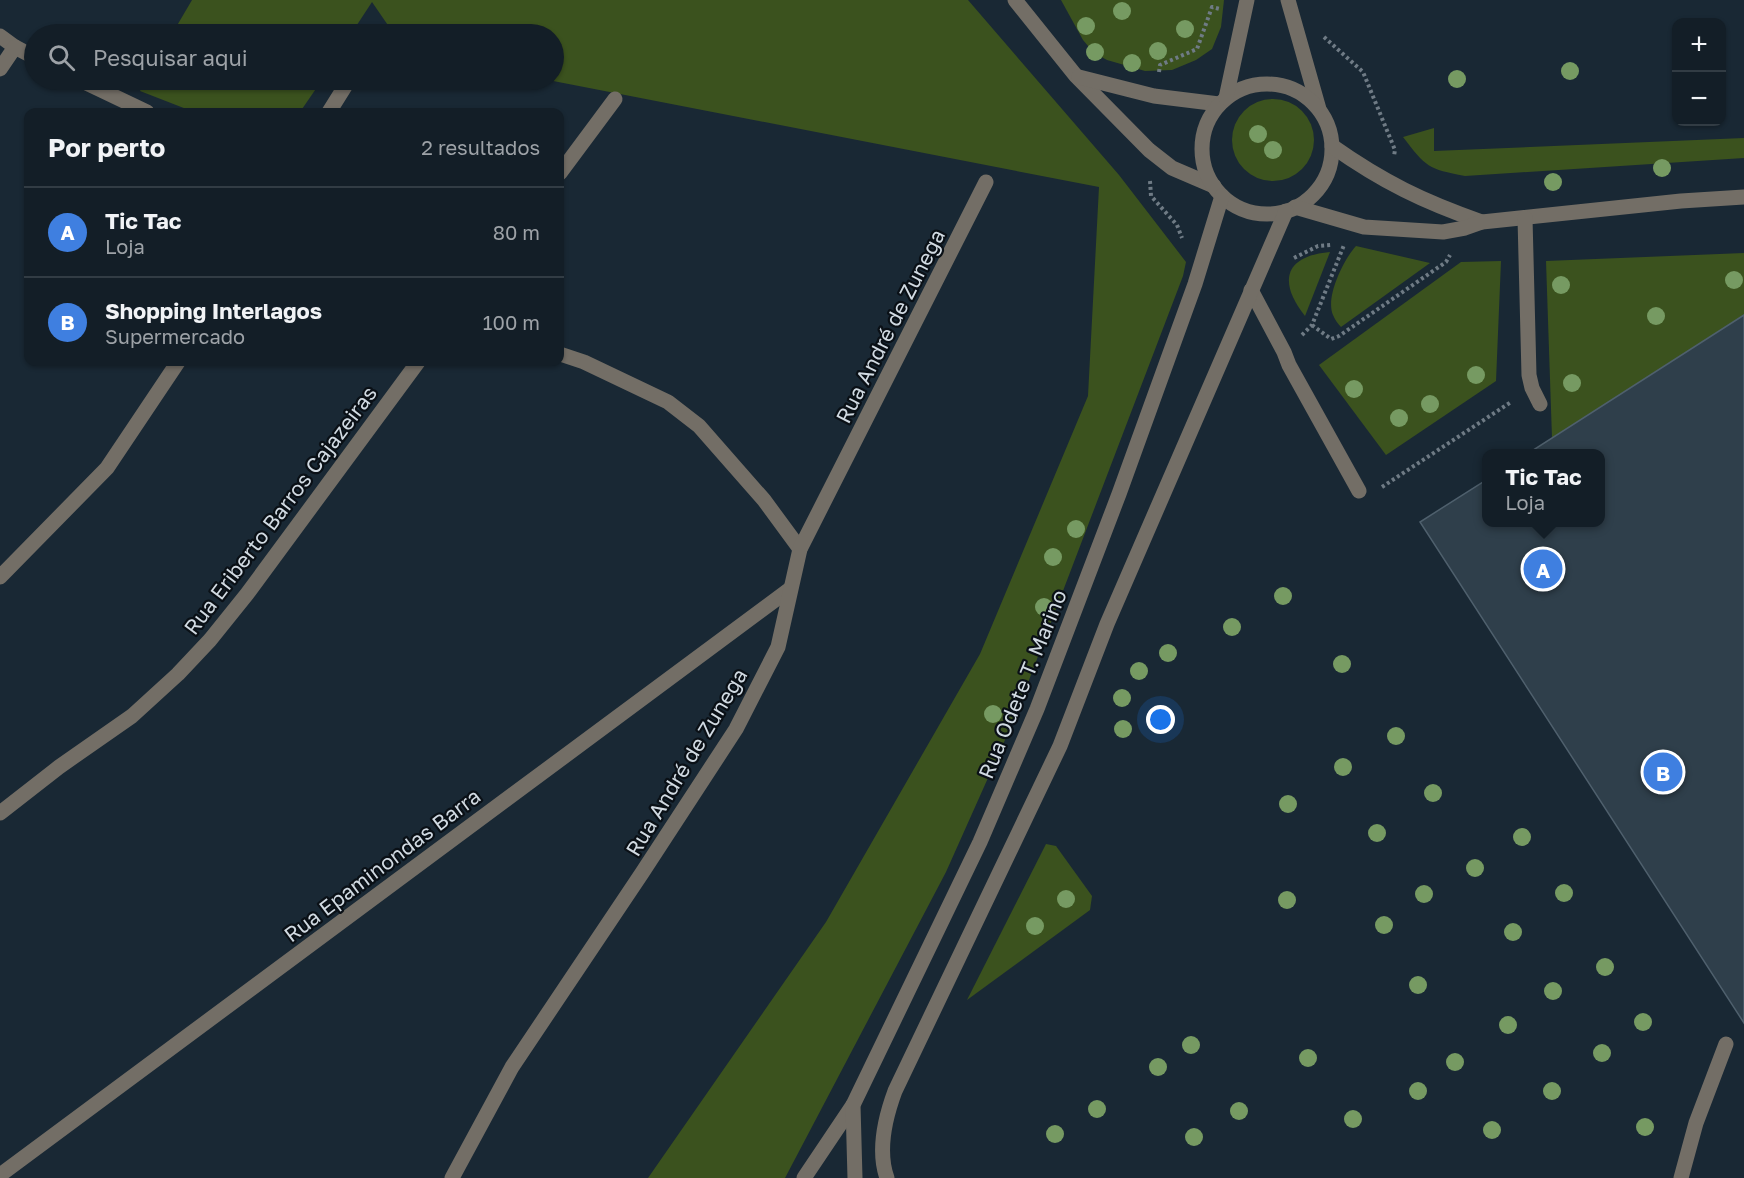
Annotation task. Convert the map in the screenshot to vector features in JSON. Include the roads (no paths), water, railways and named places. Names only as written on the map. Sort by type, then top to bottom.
[{"type":"street","points":[[1015,0],[1076,76],[1149,150],[1172,168],[1218,191],[1233,204],[1251,212],[1271,214],[1290,209],[1313,194],[1328,172],[1332,146],[1328,126],[1319,109],[1288,0]]},
{"type":"street","points":[[1223,101],[1246,7]]},
{"type":"street","points":[[0,36],[24,52]]},
{"type":"street","points":[[0,69],[15,47]]},
{"type":"street","points":[[1076,76],[1154,96],[1223,101]]},
{"type":"street","points":[[1218,191],[1205,170],[1201,146],[1207,122],[1223,101],[1239,89],[1261,83],[1282,85],[1302,94],[1319,109]]},
{"type":"street","points":[[101,90],[139,108]]},
{"type":"street","points":[[332,108],[343,90]]},
{"type":"street","points":[[564,168],[615,99]]},
{"type":"street","points":[[1332,146],[1389,183],[1436,207],[1482,222]]},
{"type":"street","name":"Rua André de Zunega","points":[[452,1178],[512,1067],[736,729],[778,647],[800,549],[986,182]]},
{"type":"street","name":"Rua Odete T. Marino","points":[[855,1178],[853,1104],[980,842],[1037,709],[1119,494],[1204,256],[1218,191]]},
{"type":"street","points":[[1290,209],[1364,227],[1443,232],[1482,222],[1681,201],[1744,197]]},
{"type":"street","points":[[887,1178],[883,1150],[884,1128],[895,1091],[1060,746],[1107,624],[1254,283],[1290,209]]},
{"type":"street","points":[[1525,218],[1529,375],[1532,388],[1540,404]]},
{"type":"street","points":[[1254,283],[1289,365],[1367,492]]},
{"type":"street","points":[[564,355],[584,362],[668,402],[699,426],[764,500],[800,549]]},
{"type":"street","points":[[0,577],[107,468],[175,366]]},
{"type":"street","name":"Rua Eriberto Barros Cajazeiras","points":[[0,813],[59,767],[132,716],[178,674],[210,640],[247,594],[415,366]]},
{"type":"street","name":"Rua Epaminondas Barra","points":[[0,1175],[790,589]]},
{"type":"street","points":[[1681,1178],[1696,1122],[1726,1044]]},
{"type":"street","points":[[804,1178],[853,1104]]},
{"type":"place","name":"Tic Tac","points":[[1543,569]]},
{"type":"place","name":"Shopping Interlagos","points":[[1663,772]]}]
